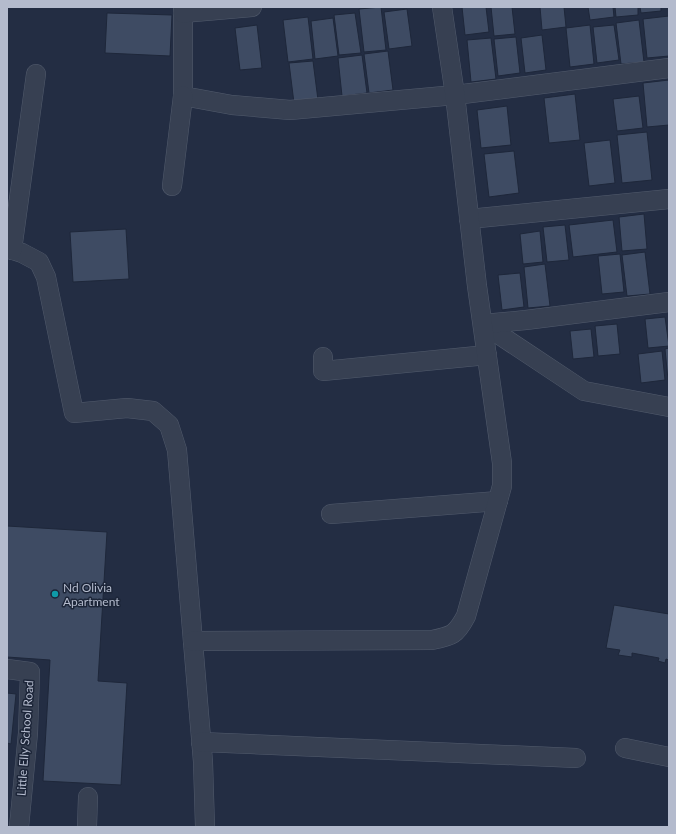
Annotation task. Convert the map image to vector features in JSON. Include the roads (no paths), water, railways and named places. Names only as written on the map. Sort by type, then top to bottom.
[{"type":"street","points":[[172,186],[183,96],[183,10],[252,7]]},
{"type":"street","points":[[193,641],[432,640],[451,636],[460,627],[466,616],[502,486],[502,464],[469,219],[455,95],[442,7]]},
{"type":"street","points":[[183,96],[232,105],[290,110],[455,95],[669,68]]},
{"type":"street","points":[[36,74],[9,249],[22,253],[39,262],[46,277],[74,413],[127,408],[153,411],[169,425],[177,450],[201,742],[205,827]]},
{"type":"street","points":[[469,219],[669,199]]},
{"type":"street","points":[[483,324],[669,302]]},
{"type":"street","points":[[483,324],[584,390],[669,407]]},
{"type":"street","points":[[323,357],[323,371],[487,355]]},
{"type":"street","points":[[331,514],[498,501]]},
{"type":"street","name":"Little Elly School Road","points":[[7,669],[30,672],[28,733],[19,827]]},
{"type":"street","points":[[201,742],[576,758]]},
{"type":"street","points":[[625,748],[669,757]]},
{"type":"street","points":[[87,827],[88,797]]},
{"type":"place","name":"Nd Olivia Apartment","points":[[55,594]]}]
